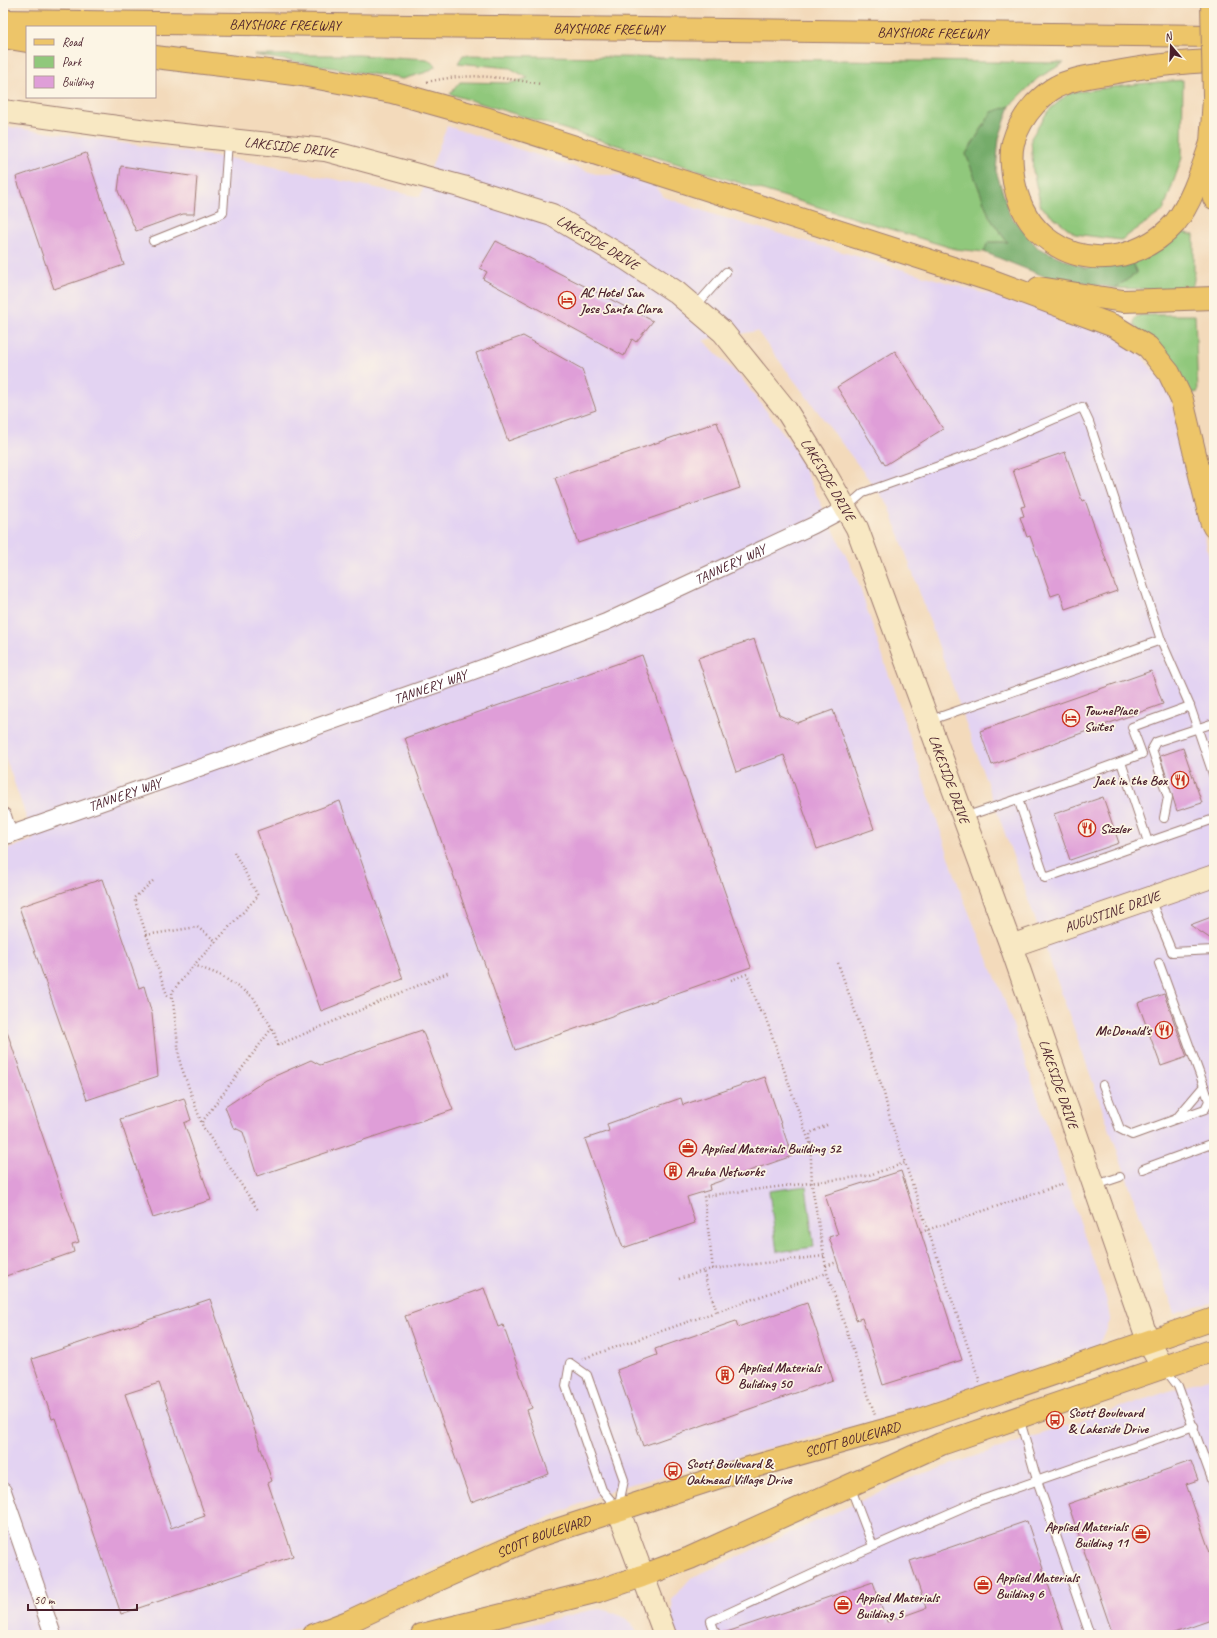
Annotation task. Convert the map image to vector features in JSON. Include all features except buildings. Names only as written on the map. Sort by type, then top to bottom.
[{"type":"main road","points":[[1212,3],[1214,97],[1211,143],[1214,198]]},
{"type":"main road","name":"BAYSHORE FREEWAY","points":[[3,21],[1214,36]]},
{"type":"main road","points":[[3,36],[26,41]]},
{"type":"main road","points":[[156,57],[302,75],[392,92],[485,118],[990,280],[1114,326],[1148,347],[1169,373],[1182,400],[1211,521],[1214,527]]},
{"type":"main road","points":[[1211,143],[1199,178],[1175,223],[1158,238],[1143,248],[1126,253],[1108,257],[1090,257],[1063,249],[1051,243],[1037,230],[1024,211],[1016,191],[1012,160],[1012,144],[1026,114],[1041,98],[1056,86],[1083,78],[1138,68],[1186,62],[1214,61]]},
{"type":"main road","points":[[990,280],[1123,301],[1214,298]]},
{"type":"main road","name":"SCOTT BOULEVARD","points":[[314,1635],[348,1622],[430,1582],[532,1538],[738,1471],[913,1422],[1214,1318]]},
{"type":"main road","points":[[422,1635],[598,1591],[642,1576],[690,1558],[941,1444],[1214,1350]]},
{"type":"street","name":"LAKESIDE DRIVE","points":[[3,110],[146,131],[325,150],[463,187],[552,215],[628,260],[676,292],[723,332],[786,410],[857,528],[1011,946],[1148,1341],[1164,1367]]},
{"type":"street","name":"TANNERY WAY","points":[[6,836],[438,684],[592,627],[807,528],[846,508]]},
{"type":"street","points":[[3,816],[6,836]]},
{"type":"street","name":"AUGUSTINE DRIVE","points":[[1011,946],[1214,876]]},
{"type":"street","points":[[3,1491],[53,1635]]},
{"type":"street","points":[[618,1510],[665,1635]]},
{"type":"lane","points":[[153,242],[223,213],[228,140]]},
{"type":"lane","points":[[695,308],[726,272]]},
{"type":"lane","points":[[846,508],[864,493],[978,452],[1082,407],[1089,422],[1161,640],[1190,706],[1214,777]]},
{"type":"lane","points":[[928,721],[1161,640]]},
{"type":"lane","points":[[963,818],[1142,754],[1132,727],[1190,706]]},
{"type":"lane","points":[[1164,818],[1168,797],[1152,749],[1156,742],[1214,723]]},
{"type":"lane","points":[[1120,762],[1148,842]]},
{"type":"lane","points":[[1018,799],[1045,878],[1214,818]]},
{"type":"lane","points":[[1150,898],[1172,952],[1214,950]]},
{"type":"lane","points":[[1103,1084],[1120,1129],[1132,1135],[1205,1109],[1209,1101],[1159,963]]},
{"type":"lane","points":[[1176,1119],[1204,1086]]},
{"type":"lane","points":[[1143,1168],[1214,1143]]},
{"type":"lane","points":[[1095,1186],[1120,1176]]},
{"type":"lane","points":[[570,1363],[587,1375],[624,1480],[618,1510],[602,1490],[566,1386],[570,1363]]},
{"type":"lane","points":[[1164,1367],[1178,1386],[1194,1426],[1214,1484]]},
{"type":"lane","points":[[1019,1417],[1037,1480],[1090,1635]]},
{"type":"lane","points":[[716,1635],[711,1621],[873,1546],[973,1503],[1194,1426]]},
{"type":"lane","points":[[850,1485],[873,1546]]},
{"type":"path","points":[[425,83],[448,77],[469,75],[495,76],[541,84]]},
{"type":"path","points":[[234,852],[258,896],[194,965],[172,992],[180,1063],[202,1123],[258,1210]]},
{"type":"path","points":[[153,881],[134,898],[167,995],[173,999]]},
{"type":"path","points":[[146,935],[197,927],[216,941]]},
{"type":"path","points":[[838,963],[884,1093],[890,1119],[981,1386]]},
{"type":"path","points":[[194,965],[220,975],[253,997],[272,1028],[278,1045],[450,972]]},
{"type":"path","points":[[731,980],[747,974],[760,1011],[763,1010],[810,1144]]},
{"type":"path","points":[[202,1123],[272,1028]]},
{"type":"path","points":[[827,1125],[810,1132],[812,1183],[824,1256],[827,1273],[876,1419]]},
{"type":"path","points":[[713,1270],[704,1196],[866,1176],[905,1163]]},
{"type":"path","points":[[921,1232],[1063,1184]]},
{"type":"path","points":[[679,1279],[703,1271],[824,1256]]},
{"type":"path","points":[[826,1266],[837,1262]]},
{"type":"path","points":[[703,1271],[717,1312]]},
{"type":"path","points":[[570,1363],[827,1273]]},
{"type":"shaded area","points":[[3,126],[241,160],[420,197],[447,126],[599,175],[617,175],[639,180],[655,186],[664,197],[715,215],[1104,328],[1132,345],[1167,387],[1187,457],[1214,580],[1214,1302],[1175,1314],[889,506],[757,331],[703,340],[742,379],[793,446],[857,579],[961,893],[1003,996],[1107,1301],[1110,1319],[1106,1332],[1098,1344],[1091,1349],[906,1413],[616,1488],[330,1615],[279,1635],[3,1635],[3,851],[34,839],[3,751]]},
{"type":"shaded area","points":[[1214,1376],[1214,1635],[677,1635],[673,1626],[672,1599],[691,1578],[911,1478]]},
{"type":"shaded area","points":[[601,1609],[627,1619],[640,1635],[487,1635],[591,1610]]},
{"type":"green space","points":[[254,55],[358,55],[427,59],[436,66],[427,72],[402,79]]},
{"type":"green space","points":[[463,55],[1064,63],[1038,78],[1010,106],[992,112],[966,154],[990,218],[1007,242],[988,242],[984,252],[955,249],[450,94],[460,82],[511,83],[528,78],[510,68],[458,63]]},
{"type":"green space","points":[[1183,80],[1182,158],[1163,211],[1121,240],[1075,234],[1041,207],[1033,171],[1031,138],[1048,111],[1069,93],[1137,84]]},
{"type":"green space","points":[[1010,106],[999,138],[996,171],[1010,215],[1038,248],[1085,268],[1132,263],[1137,273],[1115,288],[1046,277],[984,252],[988,242],[1007,242],[990,218],[966,154],[992,112]]},
{"type":"green space","points":[[1182,232],[1194,235],[1194,280],[1192,287],[1183,290],[1115,288],[1137,273],[1132,263],[1163,248]]},
{"type":"green space","points":[[1140,315],[1195,315],[1198,392],[1185,395],[1134,324],[1135,318]]},
{"type":"green space","points":[[806,1186],[814,1247],[777,1252],[769,1191]]},
{"type":"place","name":"AC Hotel San Jose Santa Clara","points":[[567,300]]},
{"type":"place","name":"TownePlace Suites","points":[[1071,718]]},
{"type":"place","name":"Jack in the Box","points":[[1180,780]]},
{"type":"place","name":"Sizzler","points":[[1087,828]]},
{"type":"place","name":"McDonald's","points":[[1164,1030]]},
{"type":"place","name":"Applied Materials Building 52","points":[[688,1148]]},
{"type":"place","name":"Aruba Networks","points":[[673,1171]]},
{"type":"place","name":"Applied Materials Buliding 50","points":[[725,1375]]},
{"type":"place","name":"Scott Boulevard & Lakeside Drive","points":[[1055,1420]]},
{"type":"place","name":"Scott Boulevard & Oakmead Village Drive","points":[[673,1471]]},
{"type":"place","name":"Applied Materials Building 11","points":[[1141,1534]]},
{"type":"place","name":"Applied Materials Building 6","points":[[983,1585]]},
{"type":"place","name":"Applied Materials Building 5","points":[[843,1605]]}]
